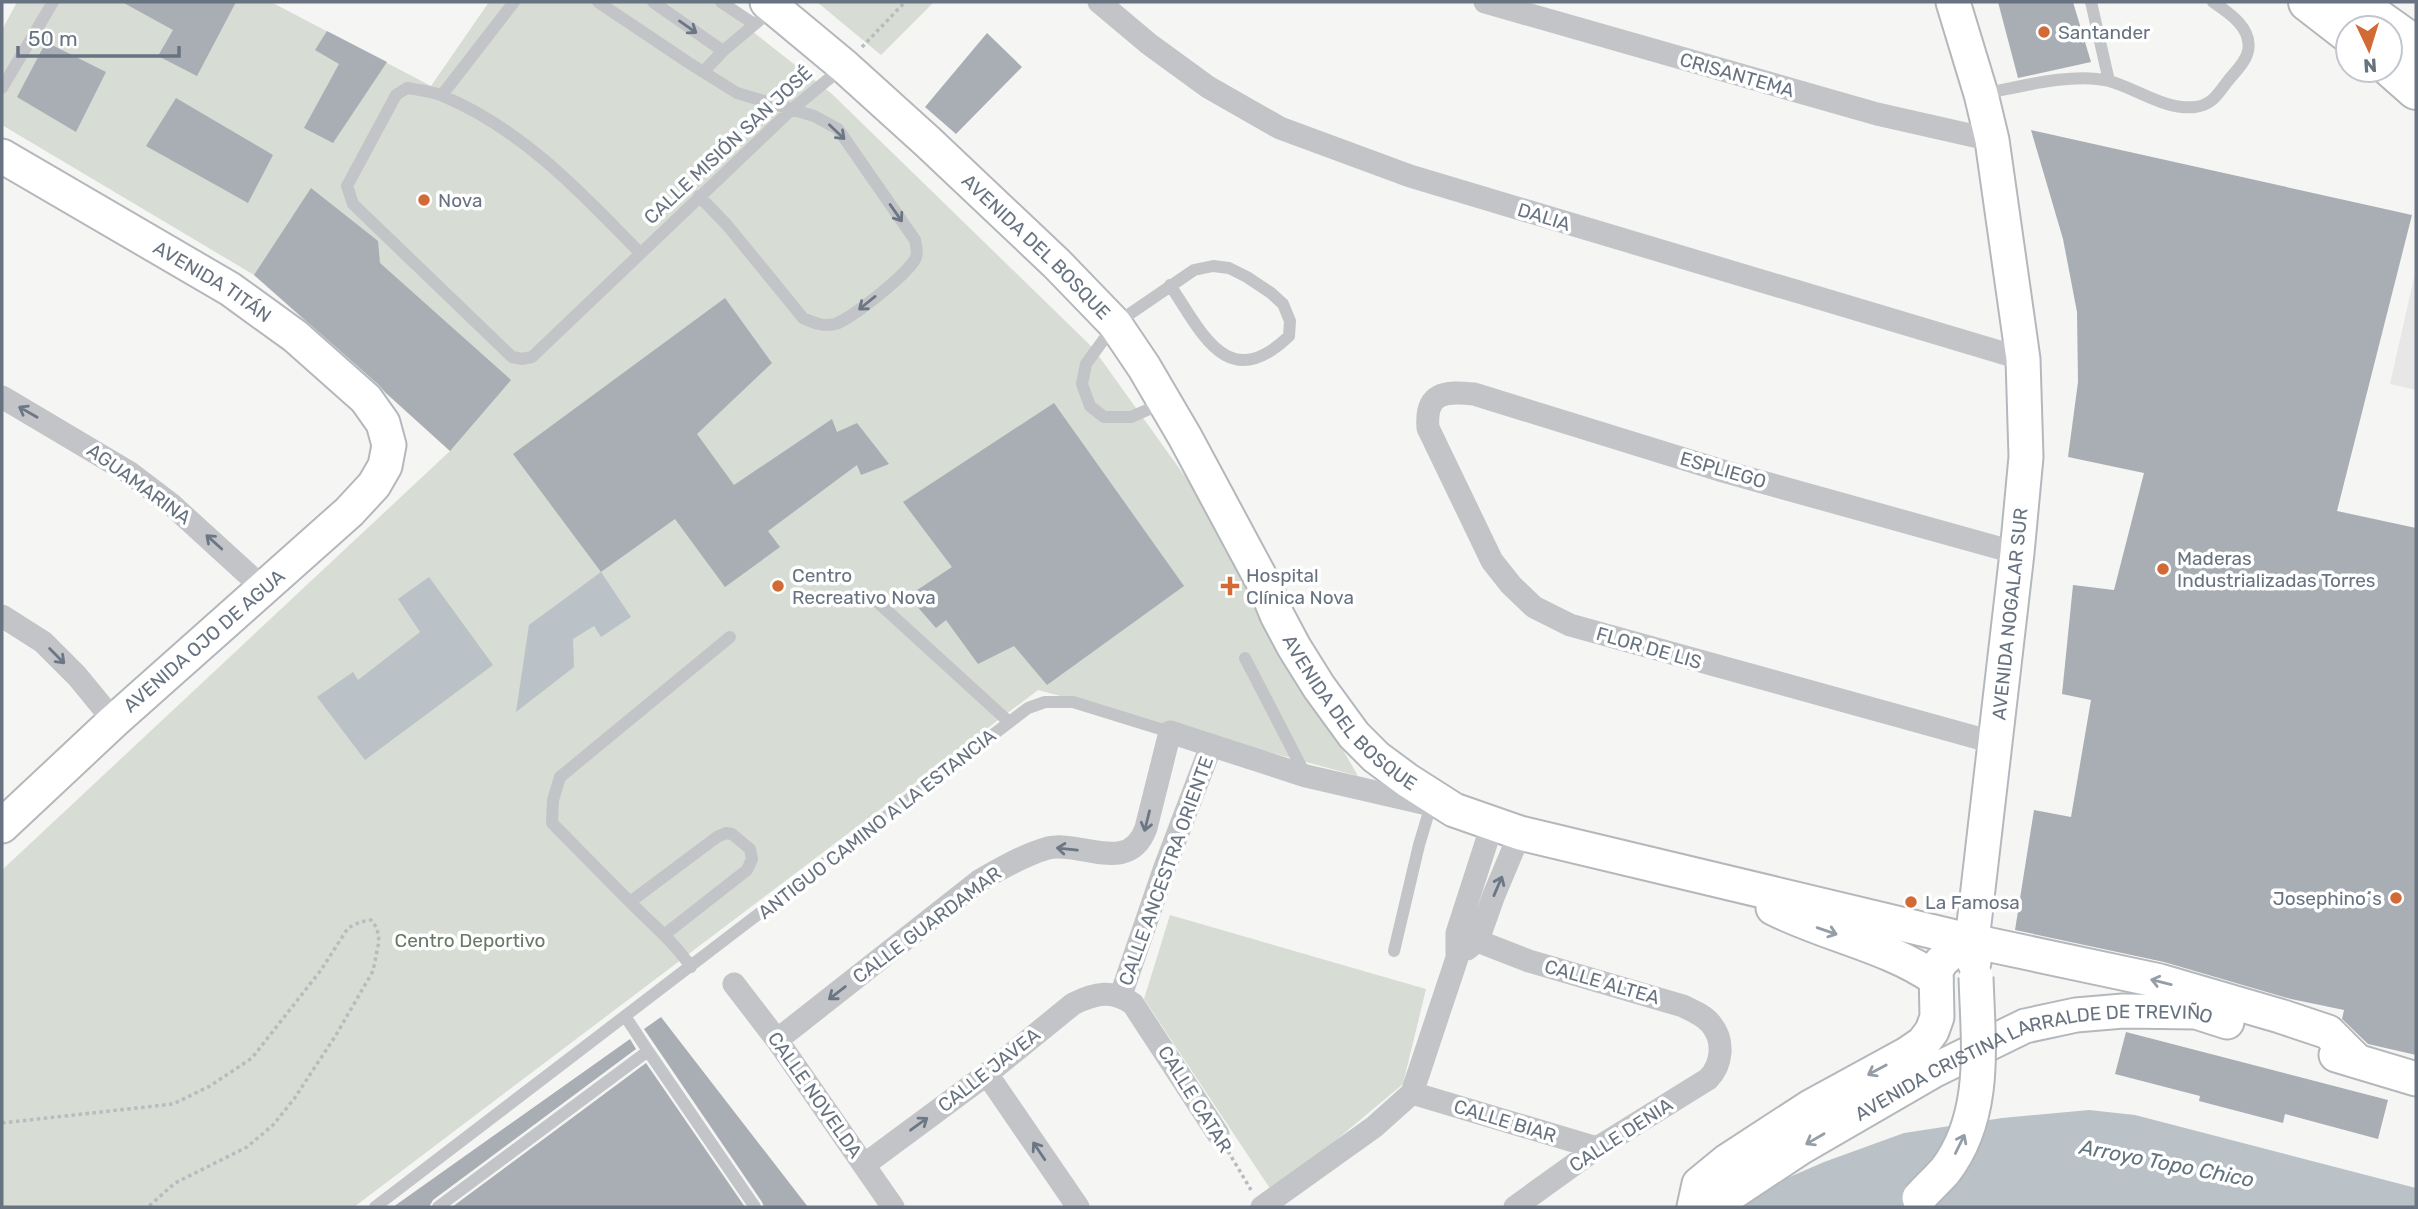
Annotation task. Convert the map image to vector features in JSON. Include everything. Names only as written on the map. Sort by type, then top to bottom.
[{"type":"highway","points":[[2308,2],[2334,22]]},
{"type":"highway","points":[[2354,2],[2416,46]]},
{"type":"main road","name":"AVENIDA NOGALAR SUR","points":[[1905,1207],[1919,1198],[1945,1170],[1961,1145],[1977,1093],[1979,1067],[1972,941],[2018,552],[2026,457],[2023,359],[1992,140],[1953,2]]},
{"type":"main road","name":"AVENIDA DEL BOSQUE","points":[[765,11],[844,66],[1030,237],[1115,324],[1165,402],[1249,554],[1277,615],[1319,687],[1354,735],[1376,757],[1442,807],[1506,829],[1972,941],[2160,981],[2328,1032],[2357,1061]]},
{"type":"main road","name":"AVENIDA TITÁN","points":[[2,156],[230,289],[295,336],[366,399],[383,424],[388,444]]},
{"type":"main road","name":"AVENIDA OJO DE AGUA","points":[[2,826],[114,721],[349,512],[374,485],[385,466],[388,444]]},
{"type":"main road","points":[[1721,881],[1801,922],[1878,949],[1936,979]]},
{"type":"main road","points":[[1694,1207],[1699,1184],[1727,1161],[1810,1107],[1923,1043],[1932,1031],[1937,1017],[1936,979],[1941,962],[1954,950],[1972,941]]},
{"type":"main road","name":"AVENIDA CRISTINA LARRALDE DE TREVIÑO","points":[[1711,1207],[1800,1147],[1933,1071],[2025,1026],[2076,1015],[2123,1011],[2196,1012],[2416,1079]]},
{"type":"street","name":"DALIA","points":[[1099,2],[1149,44],[1208,87],[1280,128],[1410,176],[2023,359]]},
{"type":"street","name":"CRISANTEMA","points":[[1485,2],[1877,114],[1992,140]]},
{"type":"street","name":"ESPLIEGO","points":[[1430,402],[1441,395],[1454,392],[1474,394],[1726,472],[2018,552]]},
{"type":"street","name":"AGUAMARINA","points":[[2,397],[130,473],[172,505],[264,589]]},
{"type":"street","name":"FLOR DE LIS","points":[[1430,402],[1427,412],[1428,428],[1492,561],[1511,585],[1534,607],[1570,625],[1996,743]]},
{"type":"street","points":[[2,616],[43,642],[77,676],[114,721]]},
{"type":"street","name":"ANTIGUO CAMINO A LA ESTANCIA","points":[[1170,732],[1306,776],[1442,807]]},
{"type":"street","name":"CALLE ANCESTRA ORIENTE","points":[[1133,847],[1142,839],[1146,828],[1170,732]]},
{"type":"street","name":"CALLE ANCESTRA ORIENTE","points":[[1121,995],[1165,867],[1211,746]]},
{"type":"street","points":[[1262,1207],[1374,1127],[1412,1093],[1457,958],[1506,829]]},
{"type":"street","name":"CALLE GUARDAMAR","points":[[776,1040],[979,881],[1005,866],[1051,847],[1115,854],[1133,847]]},
{"type":"street","name":"CALLE ALTEA","points":[[1467,937],[1529,961],[1699,1013],[1712,1025],[1719,1040],[1721,1057]]},
{"type":"street","name":"CALLE NOVELDA","points":[[734,984],[893,1207]]},
{"type":"street","name":"CALLE JAVEA","points":[[864,1165],[987,1074],[1073,1004],[1088,996],[1103,993],[1121,995]]},
{"type":"street","name":"CALLE CATAR","points":[[1121,995],[1142,1015],[1218,1134]]},
{"type":"street","name":"CALLE DENIA","points":[[1515,1207],[1597,1149],[1708,1079],[1717,1070],[1721,1057]]},
{"type":"street","points":[[987,1074],[1078,1207]]},
{"type":"street","name":"CALLE BIAR","points":[[1412,1093],[1597,1149]]},
{"type":"lane","points":[[2,88],[53,2]]},
{"type":"lane","points":[[442,95],[514,2]]},
{"type":"lane","points":[[598,2],[737,93],[814,116],[838,129],[915,240],[916,257],[906,272],[847,320],[833,324],[817,324],[803,318],[727,225],[699,196]]},
{"type":"lane","points":[[653,2],[723,51]]},
{"type":"lane","points":[[720,2],[765,11]]},
{"type":"lane","points":[[2091,2],[2109,81]]},
{"type":"lane","points":[[1981,94],[2068,80],[2091,79],[2109,81],[2181,107],[2198,107],[2211,102],[2242,63],[2248,50],[2241,24],[2213,2]]},
{"type":"lane","points":[[703,72],[765,11]]},
{"type":"lane","name":"CALLE MISIÓN SAN JOSÉ","points":[[640,253],[560,172],[498,126],[442,95],[407,88],[396,95],[347,186],[353,204],[512,357],[532,357],[791,110],[844,66]]},
{"type":"lane","points":[[1165,402],[1131,417],[1104,417],[1090,406],[1082,384],[1086,364],[1115,324],[1170,285],[1194,270],[1213,265],[1229,268],[1255,282],[1283,304],[1290,321],[1289,336],[1265,355],[1251,360],[1233,359],[1220,354],[1209,344],[1170,285]]},
{"type":"lane","points":[[872,597],[1009,722]]},
{"type":"lane","points":[[691,967],[552,823],[552,800],[560,777],[730,637]]},
{"type":"lane","points":[[1245,658],[1306,776]]},
{"type":"lane","name":"ANTIGUO CAMINO A LA ESTANCIA","points":[[375,1207],[1028,708],[1045,702],[1073,702],[1170,732]]},
{"type":"lane","points":[[1394,951],[1419,845],[1442,807]]},
{"type":"lane","points":[[630,902],[717,837],[732,834],[750,849],[752,859],[747,870],[663,936]]},
{"type":"lane","points":[[625,1016],[755,1207]]},
{"type":"lane","points":[[438,1207],[649,1051]]},
{"type":"path","points":[[844,66],[905,2]]},
{"type":"path","points":[[2,1123],[173,1104],[210,1086],[252,1058],[321,970],[348,928],[371,920],[377,928],[379,941],[373,971],[294,1099],[273,1125],[247,1147],[176,1183],[148,1207]]},
{"type":"path","name":"CALLE CATAR","points":[[1218,1134],[1262,1207]]},
{"type":"shaded area","points":[[2416,269],[2416,390],[2390,384]]},
{"type":"green space","name":"Centro Recreativo Nova","points":[[17,2],[271,2],[431,86],[489,2],[715,2],[832,94],[1093,348],[1189,482],[1358,776],[1038,690],[354,1207],[2,1207],[2,870],[450,451],[254,275],[2,125],[2,30]]},
{"type":"green space","points":[[817,2],[934,2],[881,55]]},
{"type":"green space","points":[[1170,915],[1426,989],[1403,1084],[1273,1193],[1144,999]]},
{"type":"water","points":[[601,572],[631,617],[601,637],[594,626],[573,639],[574,667],[516,712],[529,625]]},
{"type":"water","points":[[429,577],[493,665],[365,760],[317,697],[353,672],[358,680],[420,632],[398,599]]},
{"type":"water","name":"Arroyo Topo Chico","points":[[2089,1110],[2135,1115],[2416,1188],[2416,1207],[1721,1207],[1824,1162],[1904,1133],[2002,1118]]},
{"type":"building","points":[[122,2],[236,2],[197,76],[158,56],[173,30]]},
{"type":"building","name":"Santander","points":[[1998,2],[2073,2],[2091,62],[2018,78]]},
{"type":"building","points":[[327,31],[387,62],[333,143],[304,128],[339,64],[315,50]]},
{"type":"building","points":[[987,33],[1022,67],[956,134],[925,107]]},
{"type":"building","points":[[46,42],[106,72],[76,132],[17,97]]},
{"type":"building","points":[[176,98],[273,155],[248,203],[146,146]]},
{"type":"building","points":[[2031,130],[2412,215],[2337,511],[2416,528],[2416,1055],[2368,1044],[2342,1019],[2344,1010],[2291,999],[2164,962],[2015,930],[2034,810],[2071,817],[2091,700],[2062,694],[2073,585],[2114,590],[2144,473],[2068,457],[2078,382],[2077,312],[2063,239]]},
{"type":"building","points":[[311,188],[378,241],[380,263],[511,380],[450,451],[254,275]]},
{"type":"building","points":[[725,298],[772,363],[697,434],[734,485],[832,419],[837,432],[857,423],[889,464],[861,475],[857,465],[768,531],[780,547],[725,587],[675,519],[601,572],[513,454]]},
{"type":"building","points":[[1054,403],[1184,586],[1047,685],[1014,646],[978,664],[946,620],[936,628],[908,596],[952,567],[903,502]]},
{"type":"building","points":[[661,1017],[808,1207],[764,1207],[644,1029]]},
{"type":"building","points":[[2126,1032],[2388,1100],[2378,1139],[2285,1114],[2283,1123],[2199,1101],[2200,1096],[2115,1074]]},
{"type":"building","points":[[630,1039],[636,1049],[433,1200],[429,1207],[393,1207]]},
{"type":"building","points":[[646,1063],[745,1207],[452,1207]]},
{"type":"place","name":"Santander","points":[[2044,32]]},
{"type":"place","name":"Nova","points":[[424,200]]},
{"type":"place","name":"Maderas Industrializadas Torres","points":[[2163,569]]},
{"type":"place","name":"Centro Recreativo Nova","points":[[778,586]]},
{"type":"place","name":"Hospital Clínica Nova","points":[[1230,586]]},
{"type":"place","name":"Josephino´s","points":[[2396,898]]},
{"type":"place","name":"La Famosa","points":[[1911,902]]},
{"type":"park label","name":"Centro Deportivo","points":[[470,940]]}]
